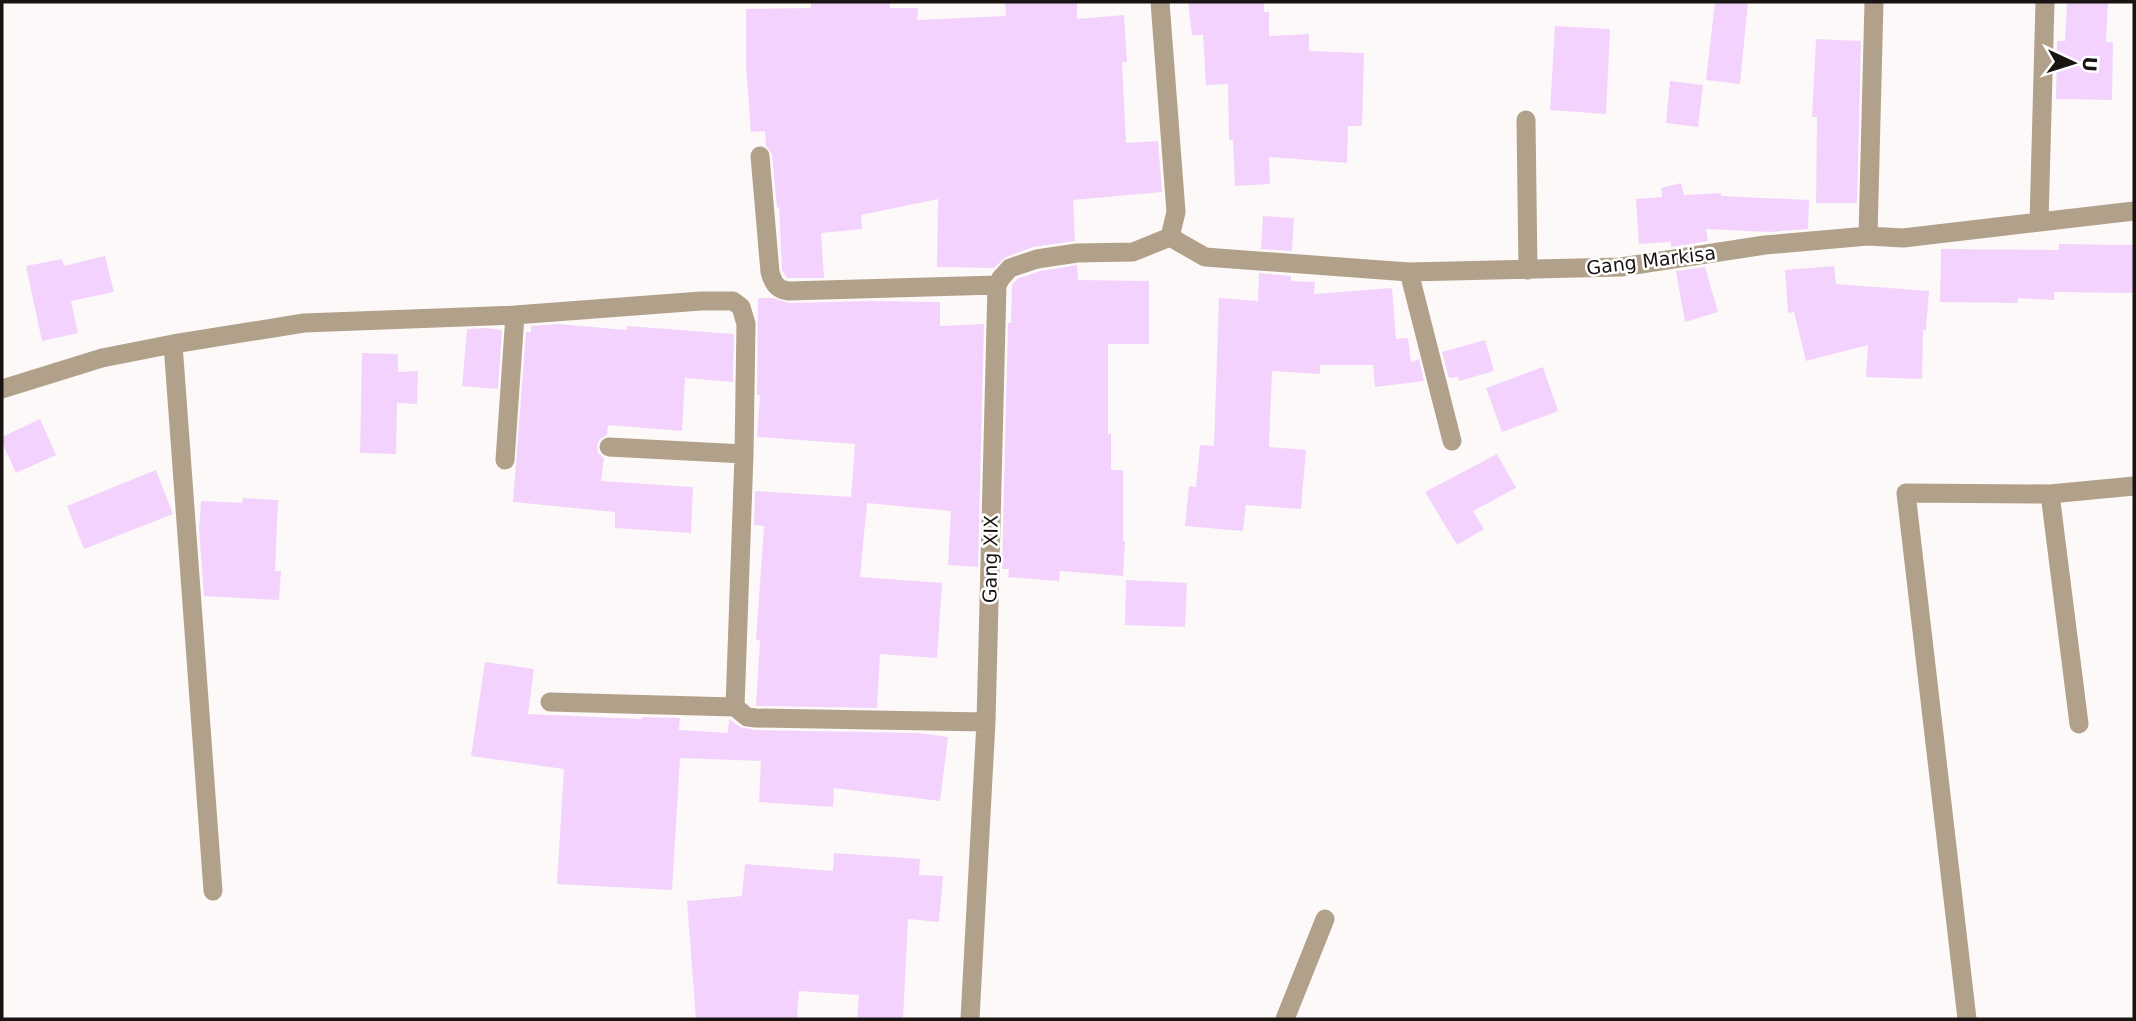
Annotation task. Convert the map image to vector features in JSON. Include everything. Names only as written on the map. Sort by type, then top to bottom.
[{"type":"street","points":[[760,156],[770,272],[777,288],[789,291],[997,285],[1010,268],[1037,259],[1077,253],[1133,252],[1170,237],[1176,212],[1160,2]]},
{"type":"street","points":[[1868,236],[1874,2]]},
{"type":"street","points":[[2039,222],[2045,2]]},
{"type":"street","points":[[1526,120],[1528,270]]},
{"type":"street","name":"Gang Markisa","points":[[1170,237],[1205,257],[1409,272],[1528,270],[1621,267],[1765,245],[1868,236],[1903,238],[2134,211]]},
{"type":"street","points":[[1409,272],[1452,441]]},
{"type":"street","name":"Gang XIX","points":[[970,1019],[986,722],[997,285]]},
{"type":"street","points":[[2,389],[102,358],[304,323],[515,315],[701,301],[738,303],[745,315],[746,324],[735,707]]},
{"type":"street","points":[[505,460],[515,315]]},
{"type":"street","points":[[173,344],[213,891]]},
{"type":"street","points":[[609,447],[744,454]]},
{"type":"street","points":[[1967,1019],[1906,493],[2050,494],[2134,486]]},
{"type":"street","points":[[2050,494],[2079,724]]},
{"type":"street","points":[[550,702],[735,707],[747,717],[756,718],[986,722]]},
{"type":"street","points":[[1286,1019],[1325,919]]},
{"type":"building","points":[[811,2],[890,2],[890,8],[918,8],[917,20],[1006,16],[1005,2],[1077,2],[1077,19],[1124,15],[1127,62],[1122,62],[1126,143],[1158,141],[1162,192],[1073,200],[1075,241],[1033,247],[1006,257],[994,268],[937,267],[938,199],[861,215],[862,229],[821,233],[824,278],[787,278],[782,270],[779,207],[777,208],[772,154],[766,146],[765,131],[751,132],[746,68],[746,9],[811,8]]},
{"type":"building","points":[[1188,2],[1264,2],[1264,12],[1269,12],[1269,36],[1309,34],[1309,51],[1364,53],[1362,126],[1348,126],[1347,163],[1269,157],[1270,184],[1235,186],[1233,140],[1229,140],[1228,84],[1206,85],[1203,35],[1192,35]]},
{"type":"building","points":[[1715,2],[1748,2],[1740,84],[1706,80]]},
{"type":"building","points":[[2067,2],[2108,2],[2106,42],[2113,42],[2112,100],[2056,99],[2057,41],[2065,41]]},
{"type":"building","points":[[1555,26],[1610,29],[1606,114],[1550,110]]},
{"type":"building","points":[[1816,39],[1861,41],[1857,203],[1816,203],[1817,117],[1812,117]]},
{"type":"building","points":[[1670,81],[1703,85],[1698,127],[1666,123]]},
{"type":"building","points":[[1681,183],[1684,195],[1721,193],[1721,196],[1809,200],[1808,229],[1769,232],[1706,229],[1708,241],[1671,247],[1671,242],[1639,244],[1636,199],[1662,197],[1661,188]]},
{"type":"building","points":[[1263,216],[1294,218],[1292,251],[1261,249]]},
{"type":"building","points":[[2059,244],[2134,245],[2134,293],[2054,292],[2054,300],[2018,298],[2018,303],[1940,302],[1941,249],[2059,250]]},
{"type":"building","points":[[105,256],[114,292],[71,301],[78,333],[42,341],[26,266],[62,259],[64,266]]},
{"type":"building","points":[[1077,265],[1078,280],[1149,281],[1149,344],[1108,344],[1108,434],[1111,434],[1111,470],[1123,470],[1123,576],[1060,571],[1059,581],[1008,577],[1009,569],[1002,569],[1008,323],[1011,323],[1012,285],[1017,279],[1040,271]]},
{"type":"building","points":[[1834,266],[1836,284],[1929,291],[1926,330],[1923,330],[1922,379],[1866,377],[1868,345],[1806,361],[1794,312],[1788,313],[1785,270]]},
{"type":"building","points":[[1705,267],[1718,312],[1685,322],[1676,271]]},
{"type":"building","points":[[1259,273],[1291,276],[1291,281],[1315,282],[1314,294],[1392,288],[1396,339],[1408,338],[1411,362],[1419,359],[1424,381],[1375,387],[1373,365],[1320,365],[1320,374],[1272,371],[1269,447],[1306,450],[1301,509],[1246,505],[1243,531],[1185,526],[1189,486],[1196,487],[1200,445],[1214,446],[1219,298],[1258,301]]},
{"type":"building","points":[[758,298],[773,298],[789,303],[940,302],[940,326],[984,324],[978,567],[948,565],[951,511],[867,503],[860,577],[942,583],[937,658],[880,654],[877,708],[756,706],[760,640],[756,640],[764,526],[754,525],[755,491],[851,497],[855,444],[757,437],[760,395],[757,395]]},
{"type":"building","points":[[557,324],[734,334],[733,382],[685,378],[682,431],[608,425],[607,435],[599,440],[597,446],[598,453],[604,458],[601,481],[693,487],[691,533],[615,528],[615,512],[513,502],[526,332],[531,332],[531,326]]},
{"type":"building","points":[[467,329],[502,330],[498,389],[462,386]]},
{"type":"building","points":[[1485,340],[1494,371],[1459,381],[1458,377],[1449,378],[1442,352]]},
{"type":"building","points":[[362,353],[398,354],[398,372],[418,371],[417,404],[397,403],[396,454],[360,453]]},
{"type":"building","points":[[1543,367],[1558,411],[1502,432],[1486,388]]},
{"type":"building","points":[[40,419],[56,455],[16,473],[2,437]]},
{"type":"building","points":[[1497,454],[1516,488],[1473,511],[1484,529],[1457,545],[1425,492]]},
{"type":"building","points":[[156,470],[173,514],[84,549],[67,506]]},
{"type":"building","points":[[243,498],[278,500],[275,571],[281,571],[279,600],[204,596],[199,529],[201,501],[242,503]]},
{"type":"building","points":[[1126,580],[1187,583],[1185,627],[1125,625]]},
{"type":"building","points":[[485,662],[534,669],[528,714],[680,718],[679,730],[728,733],[729,719],[740,727],[755,730],[918,733],[948,737],[940,801],[834,788],[833,807],[759,802],[761,761],[680,758],[672,890],[557,884],[564,769],[471,756]]},
{"type":"building","points":[[834,853],[920,859],[919,875],[943,876],[939,922],[908,919],[903,1019],[857,1019],[859,995],[799,991],[797,1019],[696,1019],[687,901],[742,896],[745,864],[833,871]]}]
